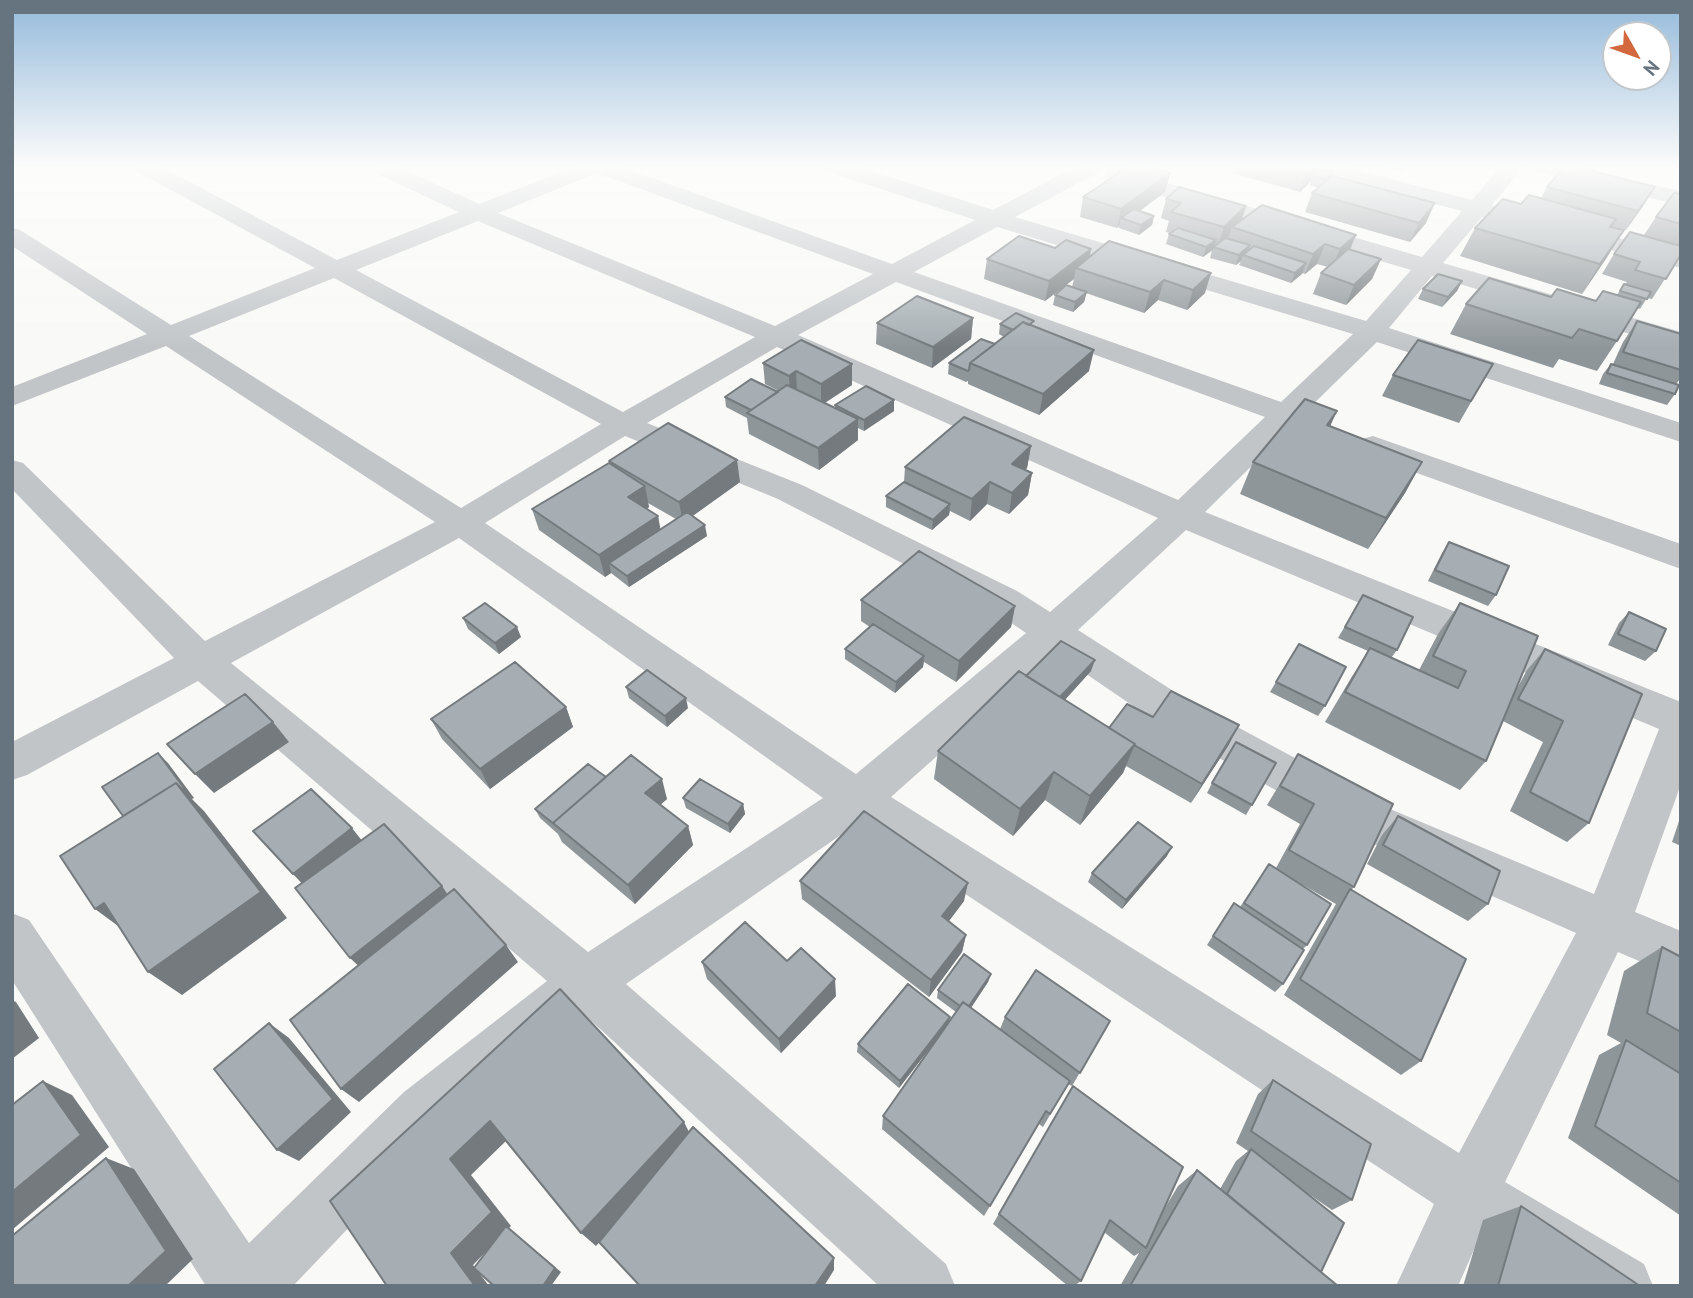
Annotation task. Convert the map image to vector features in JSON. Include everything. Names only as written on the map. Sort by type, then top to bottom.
[{"type":"street","points":[[264,227],[623,424],[790,492],[1004,600],[1175,713],[1374,823],[1681,955]]},
{"type":"street","points":[[12,397],[440,227]]},
{"type":"street","points":[[512,227],[776,336],[1182,515],[1681,722],[1607,923],[1469,1193],[1427,1286]]},
{"type":"street","points":[[768,227],[1681,556]]},
{"type":"street","points":[[12,762],[461,523],[623,424],[776,336],[982,227]]},
{"type":"street","points":[[1021,227],[1372,331],[1681,433]]},
{"type":"street","points":[[1292,227],[1681,341]]},
{"type":"street","points":[[250,1286],[423,1111],[586,982],[858,799],[1051,633],[1182,515],[1287,415],[1372,331],[1429,267],[1479,227]]},
{"type":"street","points":[[1547,227],[1681,261]]},
{"type":"street","points":[[12,235],[461,523],[858,799],[1469,1193],[1622,1286]]},
{"type":"street","points":[[12,470],[201,661],[586,982],[925,1286]]},
{"type":"street","points":[[12,936],[242,1286]]},
{"type":"building","points":[[1232,227],[1330,227],[1356,235],[1340,249],[1325,244],[1313,254]]},
{"type":"building","points":[[1610,227],[1624,230],[1600,264],[1475,228]]},
{"type":"building","points":[[1178,228],[1216,240],[1206,247],[1169,234]]},
{"type":"building","points":[[1630,232],[1681,246],[1681,254],[1666,279],[1635,270],[1640,262],[1614,254]]},
{"type":"building","points":[[1019,236],[1055,248],[1066,240],[1091,249],[1049,281],[987,259]]},
{"type":"building","points":[[1225,238],[1250,245],[1239,255],[1213,247]]},
{"type":"building","points":[[1109,241],[1211,273],[1193,290],[1164,280],[1150,292],[1076,268]]},
{"type":"building","points":[[1254,246],[1306,263],[1295,273],[1243,255]]},
{"type":"building","points":[[1348,249],[1381,259],[1354,285],[1321,273]]},
{"type":"building","points":[[1438,274],[1462,281],[1448,297],[1423,289]]},
{"type":"building","points":[[1489,278],[1551,297],[1557,289],[1596,301],[1603,291],[1641,302],[1617,341],[1579,329],[1572,338],[1466,304]]},
{"type":"building","points":[[1624,284],[1651,292],[1647,299],[1620,291]]},
{"type":"building","points":[[1066,285],[1087,292],[1075,302],[1055,295]]},
{"type":"building","points":[[917,296],[973,318],[933,347],[877,323]]},
{"type":"building","points":[[1016,313],[1034,321],[1029,325],[1023,322],[1013,330],[1000,324]]},
{"type":"building","points":[[1637,321],[1681,334],[1681,370],[1623,352]]},
{"type":"building","points":[[1023,322],[1094,350],[1043,394],[970,363]]},
{"type":"building","points":[[981,339],[995,344],[970,363],[968,371],[949,363]]},
{"type":"building","points":[[801,340],[852,364],[821,384],[796,371],[789,376],[763,363]]},
{"type":"building","points":[[1418,340],[1493,364],[1471,401],[1393,375]]},
{"type":"building","points":[[1611,364],[1679,385],[1675,394],[1607,373]]},
{"type":"building","points":[[751,379],[778,392],[751,410],[725,397]]},
{"type":"building","points":[[787,385],[858,419],[818,448],[747,413]]},
{"type":"building","points":[[866,386],[894,400],[864,420],[835,405]]},
{"type":"building","points":[[1305,399],[1337,411],[1327,425],[1422,462],[1386,518],[1253,462]]},
{"type":"building","points":[[964,417],[1031,446],[1012,464],[1032,473],[1012,493],[990,482],[972,499],[905,467]]},
{"type":"building","points":[[668,423],[737,460],[679,502],[609,461]]},
{"type":"building","points":[[609,463],[645,486],[628,497],[658,516],[599,555],[532,509]]},
{"type":"building","points":[[904,482],[950,504],[933,520],[886,496]]},
{"type":"building","points":[[687,512],[705,525],[627,576],[609,563]]},
{"type":"building","points":[[1449,542],[1509,566],[1496,595],[1435,570]]},
{"type":"building","points":[[919,551],[1015,606],[959,661],[861,600]]},
{"type":"building","points":[[1363,595],[1413,617],[1397,650],[1345,627]]},
{"type":"building","points":[[485,603],[517,627],[495,643],[463,618]]},
{"type":"building","points":[[1460,603],[1538,636],[1486,761],[1345,692],[1370,648],[1458,688],[1466,671],[1433,656]]},
{"type":"building","points":[[1629,612],[1666,629],[1656,651],[1618,634]]},
{"type":"building","points":[[873,624],[924,656],[896,682],[845,649]]},
{"type":"building","points":[[1061,641],[1095,660],[1060,697],[1026,676]]},
{"type":"building","points":[[1299,644],[1346,667],[1325,706],[1276,682]]},
{"type":"building","points":[[1545,649],[1642,694],[1589,823],[1530,792],[1563,721],[1518,699]]},
{"type":"building","points":[[515,662],[566,707],[480,769],[431,719]]},
{"type":"building","points":[[647,670],[686,698],[665,716],[626,687]]},
{"type":"building","points":[[1019,671],[1135,744],[1090,796],[1054,772],[1020,809],[938,751]]},
{"type":"building","points":[[1171,691],[1239,725],[1202,784],[1109,728],[1127,704],[1153,717]]},
{"type":"building","points":[[245,694],[273,722],[195,774],[167,744]]},
{"type":"building","points":[[1236,742],[1276,763],[1252,805],[1212,783]]},
{"type":"building","points":[[158,753],[184,788],[176,783],[123,816],[102,787]]},
{"type":"building","points":[[1298,754],[1393,804],[1354,887],[1289,850],[1314,804],[1280,786]]},
{"type":"building","points":[[631,755],[662,779],[645,793],[688,826],[628,885],[553,823]]},
{"type":"building","points":[[588,764],[606,777],[554,824],[535,809]]},
{"type":"building","points":[[700,779],[743,804],[728,824],[683,798]]},
{"type":"building","points":[[176,783],[261,892],[148,972],[104,903],[95,909],[60,856]]},
{"type":"building","points":[[311,789],[352,828],[293,874],[253,831]]},
{"type":"building","points":[[864,811],[968,883],[942,916],[966,935],[931,980],[800,881]]},
{"type":"building","points":[[1398,816],[1500,871],[1488,904],[1383,845]]},
{"type":"building","points":[[1138,822],[1172,847],[1126,900],[1092,873]]},
{"type":"building","points":[[384,824],[442,886],[350,958],[295,888]]},
{"type":"building","points":[[1269,864],[1331,904],[1307,945],[1244,903]]},
{"type":"building","points":[[454,889],[506,945],[341,1089],[290,1020]]},
{"type":"building","points":[[1350,889],[1466,959],[1421,1061],[1300,979]]},
{"type":"building","points":[[1234,903],[1304,950],[1283,984],[1213,936]]},
{"type":"building","points":[[745,922],[787,961],[801,948],[835,979],[779,1039],[702,962]]},
{"type":"building","points":[[1662,947],[1681,957],[1681,1032],[1647,1013]]},
{"type":"building","points":[[964,954],[991,974],[969,1006],[963,1002],[960,1006],[938,990]]},
{"type":"building","points":[[1036,970],[1110,1021],[1080,1073],[1005,1017]]},
{"type":"building","points":[[908,984],[950,1017],[900,1081],[858,1044]]},
{"type":"building","points":[[560,989],[684,1122],[581,1233],[490,1121],[450,1159],[492,1212],[451,1253],[475,1286],[387,1286],[330,1201]]},
{"type":"building","points":[[963,1002],[1070,1081],[1050,1114],[1046,1111],[990,1206],[883,1116]]},
{"type":"building","points":[[269,1023],[333,1099],[277,1150],[214,1069]]},
{"type":"building","points":[[1626,1040],[1681,1074],[1681,1183],[1595,1126]]},
{"type":"building","points":[[1273,1080],[1371,1144],[1352,1200],[1251,1131]]},
{"type":"building","points":[[43,1081],[81,1135],[12,1192],[12,1105]]},
{"type":"building","points":[[1073,1086],[1183,1167],[1146,1248],[1110,1220],[1081,1281],[999,1214]]},
{"type":"building","points":[[693,1127],[834,1258],[815,1286],[640,1286],[599,1242]]},
{"type":"building","points":[[1251,1149],[1344,1223],[1321,1272],[1227,1194]]},
{"type":"building","points":[[106,1158],[166,1251],[128,1286],[12,1286],[12,1236]]},
{"type":"building","points":[[1197,1170],[1338,1286],[1130,1286]]},
{"type":"building","points":[[1521,1206],[1640,1286],[1498,1286]]},
{"type":"building","points":[[506,1226],[555,1268],[543,1286],[494,1286],[474,1268]]}]
